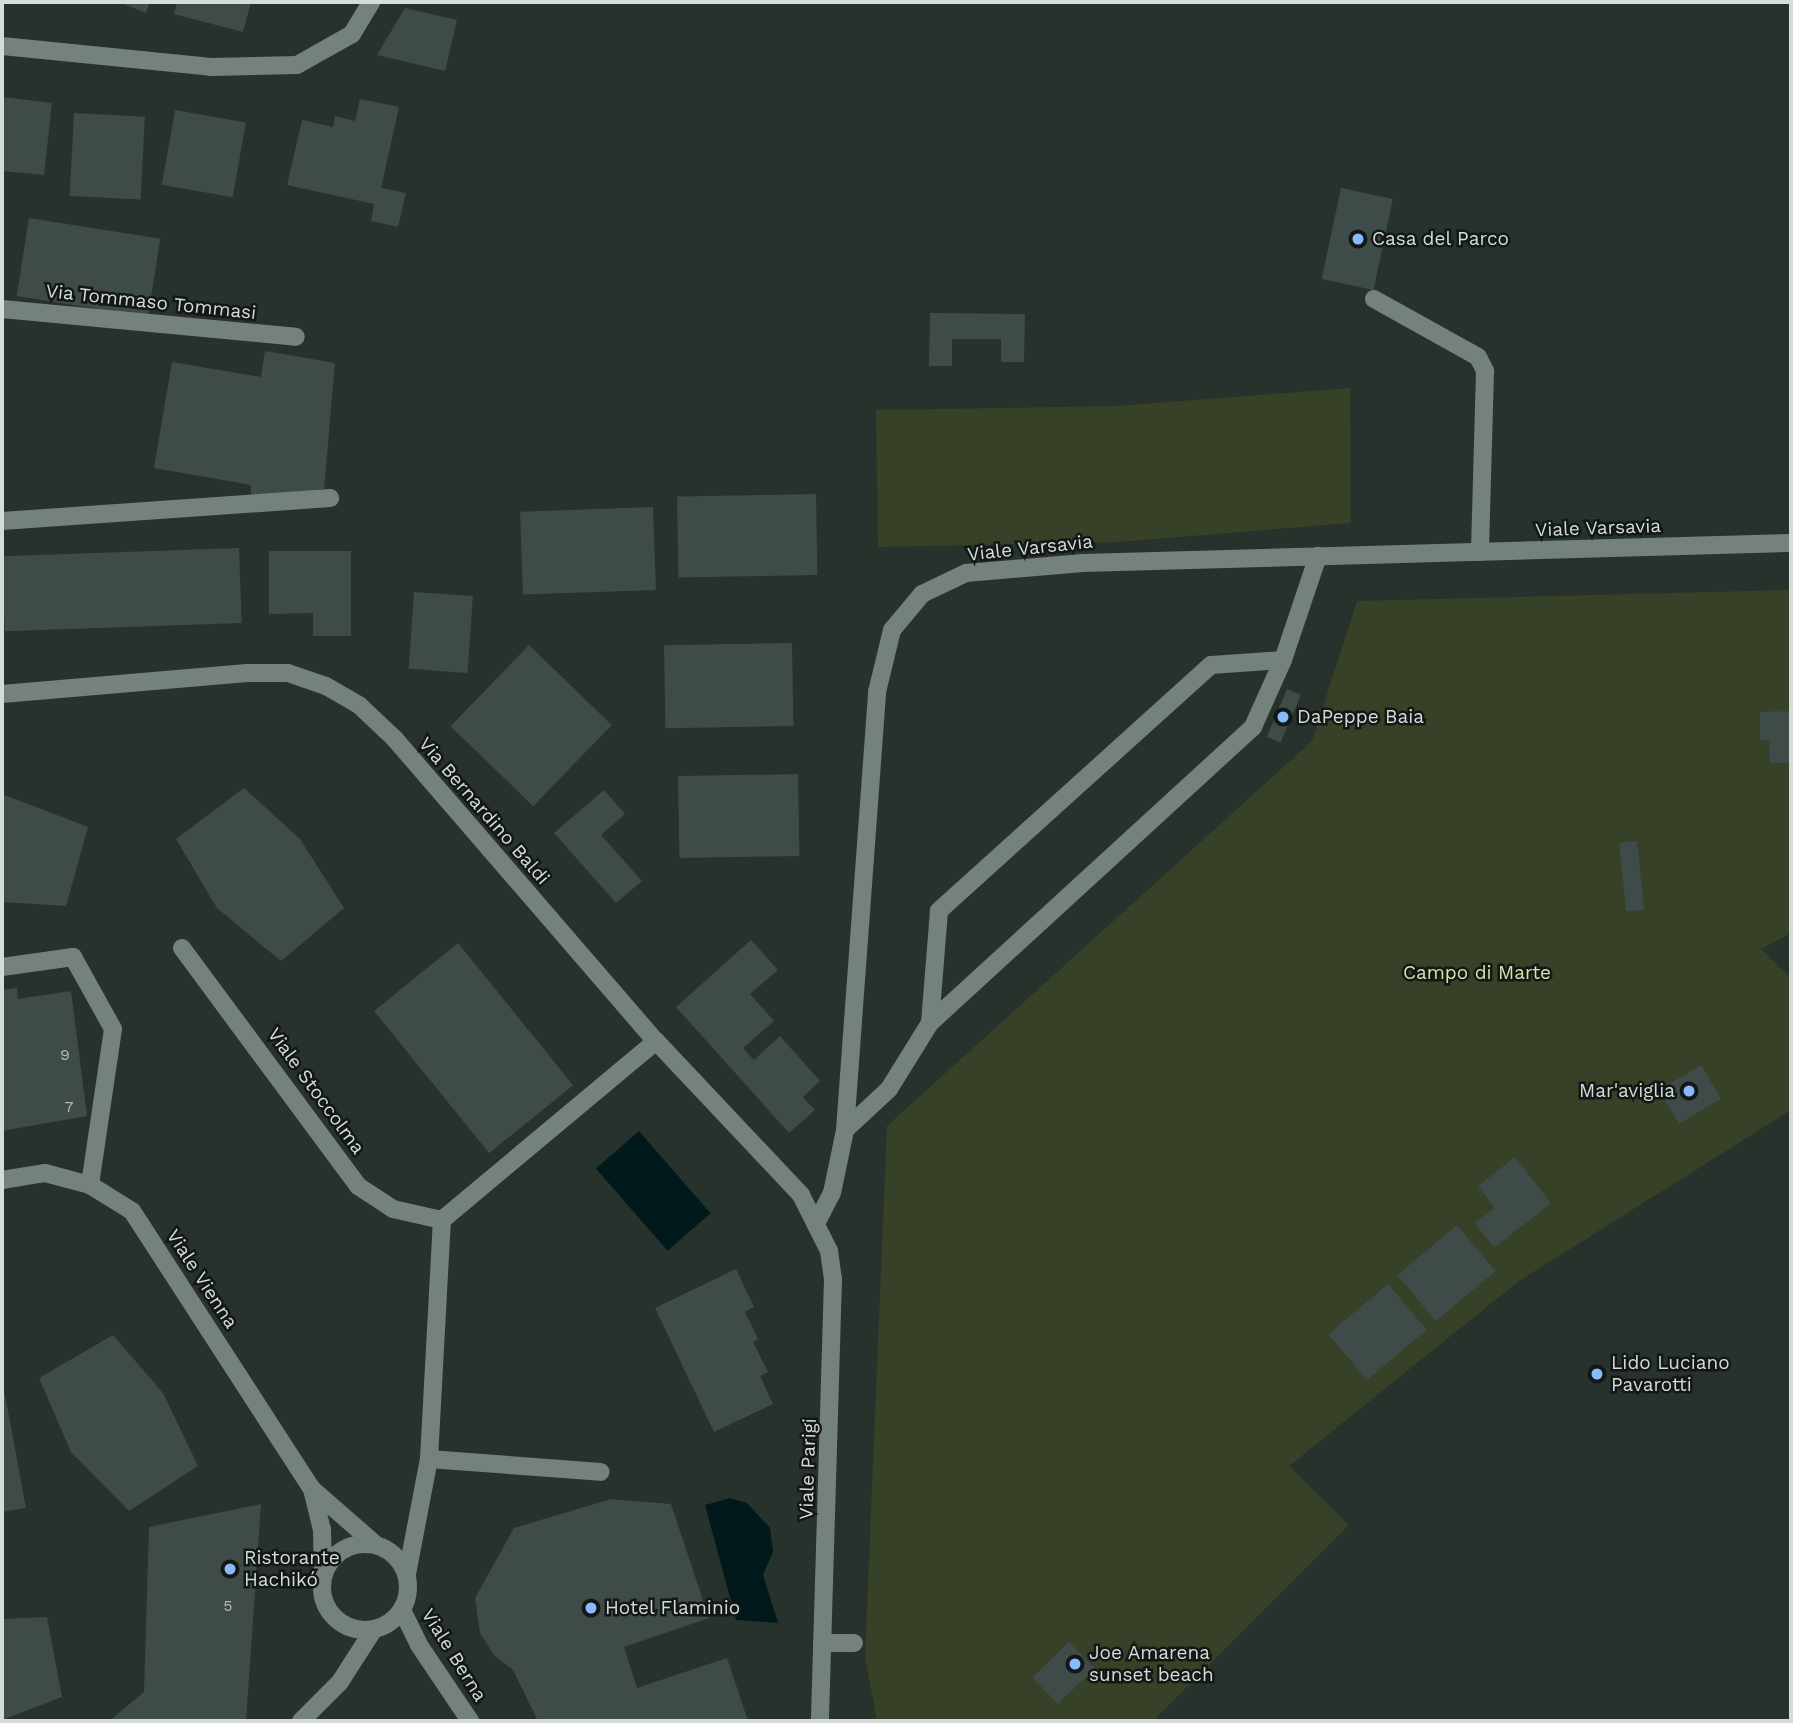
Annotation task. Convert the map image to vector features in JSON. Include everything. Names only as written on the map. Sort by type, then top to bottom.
[{"type":"street","points":[[2,46],[211,67],[297,65],[352,34],[371,2]]},
{"type":"street","points":[[1374,299],[1478,357],[1485,371],[1480,552]]},
{"type":"street","name":"Via Tommaso Tommasi","points":[[2,309],[296,337]]},
{"type":"street","points":[[2,521],[330,498]]},
{"type":"street","name":"Viale Varsavia","points":[[818,1220],[832,1193],[845,1130],[877,692],[892,630],[922,594],[966,573],[1083,563],[1791,543]]},
{"type":"street","points":[[845,1130],[889,1089],[930,1023],[1253,727],[1283,660],[1318,556]]},
{"type":"street","points":[[930,1023],[939,911],[1211,665],[1283,660]]},
{"type":"street","name":"Via Bernardino Baldi","points":[[2,694],[247,673],[288,673],[326,686],[360,706],[394,738],[656,1041],[801,1195],[818,1220]]},
{"type":"street","name":"Viale Stoccolma","points":[[182,948],[358,1186],[393,1209],[442,1220]]},
{"type":"street","points":[[2,967],[73,957],[113,1029],[90,1185]]},
{"type":"street","points":[[312,1489],[322,1530],[322,1591],[334,1617],[360,1630],[385,1626],[402,1610],[409,1587],[407,1574],[429,1459],[442,1220],[656,1041]]},
{"type":"street","name":"Viale Vienna","points":[[2,1180],[45,1173],[90,1185],[132,1210],[312,1489]]},
{"type":"street","name":"Viale Parigi","points":[[818,1220],[829,1251],[832,1279],[820,1721]]},
{"type":"street","points":[[429,1459],[601,1472]]},
{"type":"street","points":[[312,1489],[375,1544],[395,1555],[407,1574]]},
{"type":"street","points":[[323,1577],[328,1564],[348,1546],[375,1544]]},
{"type":"street","name":"Viale Berna","points":[[402,1610],[419,1645],[470,1721]]},
{"type":"street","points":[[301,1721],[340,1682],[374,1629]]},
{"type":"street","points":[[822,1643],[854,1643]]},
{"type":"green space","points":[[1350,388],[1351,523],[1118,542],[878,547],[876,410],[1116,406]]},
{"type":"green space","name":"Campo di Marte","points":[[1791,590],[1791,933],[1761,949],[1791,978],[1791,1110],[1519,1281],[1289,1466],[1349,1525],[1153,1721],[877,1721],[865,1657],[887,1126],[1312,741],[1357,601]]},
{"type":"water","points":[[639,1131],[711,1213],[667,1251],[596,1168]]},
{"type":"water","points":[[730,1498],[747,1503],[770,1528],[773,1552],[763,1575],[778,1623],[736,1620],[705,1505]]},
{"type":"building","points":[[119,2],[150,2],[146,13]]},
{"type":"building","points":[[177,2],[251,2],[243,32],[174,14]]},
{"type":"building","points":[[405,8],[457,20],[445,71],[377,55]]},
{"type":"building","points":[[2,97],[52,103],[44,175],[2,171]]},
{"type":"building","points":[[360,99],[399,107],[381,188],[406,193],[398,227],[371,221],[374,204],[287,185],[302,120],[333,127],[335,116],[355,121]]},
{"type":"building","points":[[175,110],[246,123],[233,197],[162,185]]},
{"type":"building","points":[[74,113],[145,117],[141,200],[70,196]]},
{"type":"building","name":"Casa del Parco","points":[[1341,188],[1393,199],[1374,290],[1322,279]]},
{"type":"building","points":[[29,218],[160,239],[148,317],[17,296]]},
{"type":"building","points":[[930,313],[1025,314],[1024,362],[1001,362],[1001,339],[952,339],[952,366],[929,366]]},
{"type":"building","points":[[265,351],[335,363],[324,489],[251,498],[251,485],[154,468],[172,362],[261,377]]},
{"type":"building","points":[[816,494],[817,575],[678,577],[677,496]]},
{"type":"building","points":[[653,507],[656,590],[523,595],[520,512]]},
{"type":"building","points":[[239,548],[242,623],[5,631],[2,556]]},
{"type":"building","points":[[269,551],[351,551],[351,636],[313,636],[313,613],[269,614]]},
{"type":"building","points":[[414,592],[473,596],[467,673],[409,669]]},
{"type":"building","points":[[792,643],[793,726],[665,728],[664,645]]},
{"type":"building","points":[[529,645],[612,725],[533,806],[451,726]]},
{"type":"building","points":[[1287,689],[1301,695],[1280,743],[1267,737]]},
{"type":"building","points":[[1791,711],[1791,763],[1770,763],[1769,740],[1760,741],[1760,712]]},
{"type":"building","points":[[798,774],[799,856],[679,858],[678,776]]},
{"type":"building","points":[[244,788],[300,839],[344,908],[281,961],[217,908],[176,839]]},
{"type":"building","points":[[604,790],[625,814],[601,835],[642,881],[616,903],[554,833]]},
{"type":"building","points":[[2,794],[88,827],[66,906],[2,902]]},
{"type":"building","points":[[1637,841],[1644,910],[1626,912],[1619,843]]},
{"type":"building","points":[[751,940],[778,970],[750,994],[774,1021],[743,1048],[754,1060],[780,1036],[820,1081],[803,1097],[815,1110],[789,1133],[676,1007]]},
{"type":"building","points":[[458,943],[573,1085],[489,1153],[374,1011]]},
{"type":"building","points":[[17,988],[18,999],[71,991],[87,1116],[2,1131],[2,990]]},
{"type":"building","points":[[1701,1065],[1721,1098],[1679,1124],[1659,1090]]},
{"type":"building","points":[[1515,1157],[1551,1203],[1494,1248],[1475,1223],[1494,1208],[1478,1186]]},
{"type":"building","points":[[1457,1225],[1496,1271],[1436,1321],[1397,1275]]},
{"type":"building","points":[[736,1269],[754,1307],[745,1312],[758,1339],[753,1342],[768,1372],[760,1376],[773,1404],[714,1432],[655,1308]]},
{"type":"building","points":[[1388,1284],[1427,1330],[1367,1380],[1328,1334]]},
{"type":"building","points":[[113,1335],[163,1393],[198,1466],[129,1511],[71,1452],[39,1378]]},
{"type":"building","points":[[2,1379],[26,1508],[2,1512]]},
{"type":"building","name":"Hotel Flaminio","points":[[611,1499],[671,1504],[709,1618],[624,1647],[637,1688],[727,1658],[748,1721],[538,1721],[513,1670],[494,1655],[480,1633],[475,1598],[514,1528]]},
{"type":"building","points":[[261,1504],[246,1721],[109,1721],[144,1692],[149,1527]]},
{"type":"building","points":[[47,1617],[62,1697],[2,1720],[2,1619]]},
{"type":"building","points":[[1069,1642],[1095,1669],[1058,1704],[1032,1677]]},
{"type":"place","name":"Casa del Parco","points":[[1358,239]]},
{"type":"place","name":"DaPeppe Baia","points":[[1283,717]]},
{"type":"place","name":"Mar'aviglia","points":[[1689,1091]]},
{"type":"place","name":"Lido Luciano Pavarotti","points":[[1597,1374]]},
{"type":"place","name":"Ristorante Hachikó","points":[[230,1569]]},
{"type":"place","name":"Hotel Flaminio","points":[[591,1608]]},
{"type":"place","name":"Joe Amarena sunset beach","points":[[1075,1664]]}]
